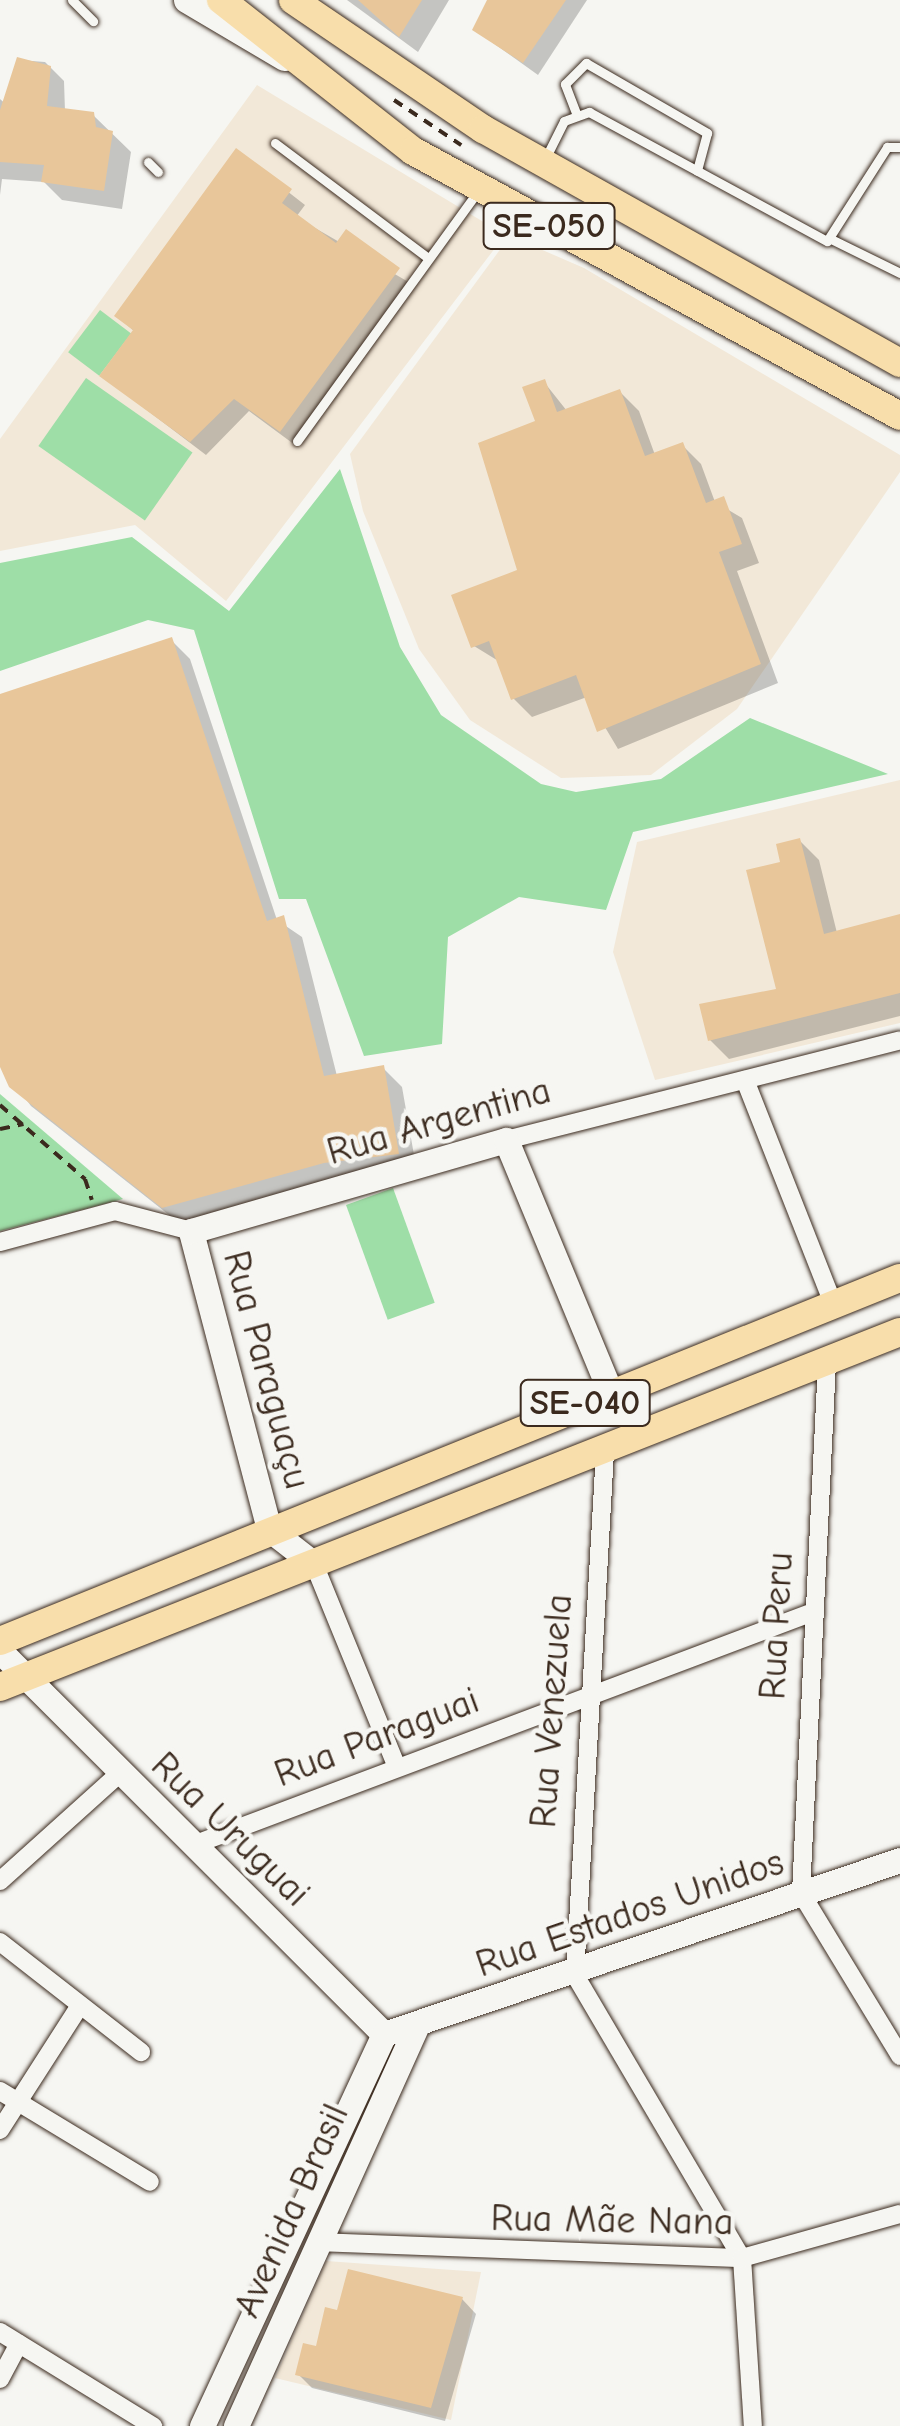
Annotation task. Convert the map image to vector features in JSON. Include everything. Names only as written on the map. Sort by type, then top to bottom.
[{"type":"main road","name":"SE-050","points":[[221,0],[286,59],[479,190],[900,416]]},
{"type":"main road","name":"SE-050","points":[[293,0],[542,164],[900,364]]},
{"type":"main road","name":"SE-040","points":[[0,1641],[900,1278]]},
{"type":"main road","name":"SE-040","points":[[13,1682],[605,1452],[900,1332]]},
{"type":"street","points":[[186,0],[286,59]]},
{"type":"street","name":"Rua Argentina","points":[[190,1231],[506,1140],[900,1040]]},
{"type":"street","points":[[745,1080],[834,1306]]},
{"type":"street","points":[[506,1140],[611,1393]]},
{"type":"street","points":[[0,1242],[96,1214],[129,1210],[190,1231]]},
{"type":"street","name":"Rua Paraguaçu","points":[[190,1231],[270,1529]]},
{"type":"street","name":"Rua Peru","points":[[801,1893],[808,1614],[827,1363]]},
{"type":"street","name":"Rua Venezuela","points":[[576,1975],[595,1688],[605,1452]]},
{"type":"street","points":[[270,1529],[314,1564],[396,1765]]},
{"type":"street","name":"Rua Paraguai","points":[[196,1844],[595,1688],[808,1614]]},
{"type":"street","name":"Rua Uruguai","points":[[0,1651],[13,1682],[196,1844],[384,2034]]},
{"type":"street","points":[[0,1881],[120,1774]]},
{"type":"street","name":"Rua Estados Unidos","points":[[384,2034],[416,2028],[576,1975],[900,1860]]},
{"type":"street","points":[[801,1893],[900,2056]]},
{"type":"street","points":[[0,1942],[141,2052]]},
{"type":"street","points":[[576,1975],[742,2258],[753,2426]]},
{"type":"street","points":[[0,2130],[79,2007]]},
{"type":"street","name":"Avenida Brasil","points":[[236,2426],[416,2028]]},
{"type":"street","name":"Avenida Brasil","points":[[202,2426],[384,2034]]},
{"type":"street","points":[[0,2091],[150,2182]]},
{"type":"street","name":"Rua Mãe Nana","points":[[318,2242],[742,2258],[900,2214]]},
{"type":"street","points":[[0,2332],[153,2426]]},
{"type":"street","points":[[0,2379],[18,2344]]},
{"type":"lane","points":[[72,0],[93,21]]},
{"type":"lane","points":[[697,171],[708,133],[586,62],[565,84],[576,112],[900,273]]},
{"type":"lane","points":[[542,164],[576,112]]},
{"type":"lane","points":[[275,143],[427,257]]},
{"type":"lane","points":[[833,240],[887,147],[900,147]]},
{"type":"lane","points":[[148,162],[158,172]]},
{"type":"lane","points":[[297,441],[479,190]]},
{"type":"path","points":[[0,1105],[85,1179],[96,1214]]},
{"type":"path","points":[[0,1129],[23,1124]]},
{"type":"shaded area","points":[[257,85],[505,235],[226,601],[135,525],[0,551],[0,439]]},
{"type":"shaded area","points":[[510,236],[584,268],[900,455],[900,472],[737,709],[651,775],[561,778],[470,720],[419,649],[363,511],[350,454]]},
{"type":"shaded area","points":[[900,780],[900,1023],[655,1080],[613,952],[637,842]]},
{"type":"shaded area","points":[[326,2261],[481,2272],[451,2420],[275,2378]]},
{"type":"green space","points":[[100,310],[131,333],[99,376],[68,352]]},
{"type":"green space","points":[[86,378],[192,453],[145,521],[38,446]]},
{"type":"green space","points":[[340,469],[400,647],[441,715],[541,784],[576,792],[661,779],[750,718],[888,774],[633,832],[606,910],[519,897],[448,937],[442,1044],[364,1056],[306,899],[279,899],[194,630],[148,620],[0,671],[0,563],[132,537],[229,611]]},
{"type":"green space","points":[[0,1094],[123,1199],[0,1231]]},
{"type":"green space","points":[[393,1188],[435,1303],[388,1320],[346,1205]]},
{"type":"building","points":[[358,0],[422,0],[399,37]]},
{"type":"building","points":[[487,0],[566,0],[523,63],[472,30]]},
{"type":"building","points":[[17,57],[51,66],[47,106],[94,112],[96,127],[113,131],[104,191],[41,182],[44,165],[0,162],[0,110]]},
{"type":"building","points":[[236,148],[292,189],[282,203],[336,243],[346,229],[400,268],[280,432],[234,399],[190,442],[99,376],[133,330],[114,316]]},
{"type":"building","points":[[545,379],[557,412],[620,389],[645,456],[683,442],[706,503],[724,496],[742,544],[719,552],[761,664],[597,732],[576,675],[511,700],[489,641],[471,648],[451,595],[517,570],[478,443],[535,421],[522,387]]},
{"type":"building","points":[[172,637],[267,921],[284,915],[324,1076],[384,1065],[399,1154],[324,1163],[162,1208],[9,1087],[0,1067],[0,694]]},
{"type":"building","points":[[800,838],[824,934],[900,914],[900,993],[708,1041],[699,1004],[776,989],[746,870],[780,862],[776,844]]},
{"type":"building","points":[[348,2269],[463,2297],[431,2408],[295,2375],[303,2343],[316,2346],[325,2307],[337,2310]]}]
